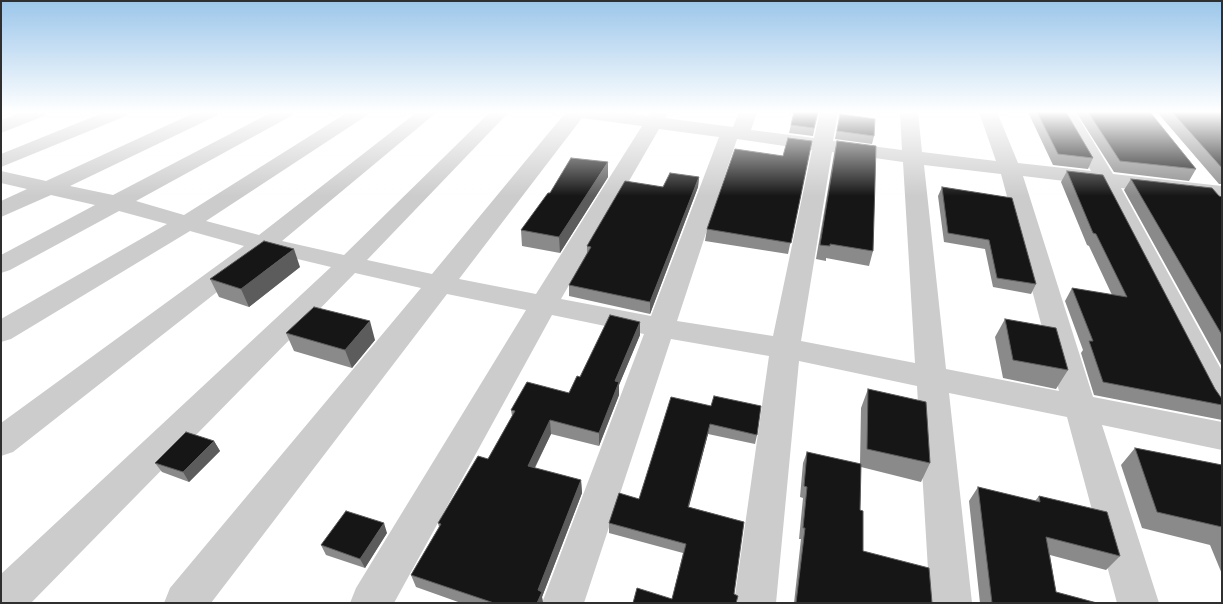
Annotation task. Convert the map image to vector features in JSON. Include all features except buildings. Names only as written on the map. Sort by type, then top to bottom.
[{"type":"street","points":[[1,161],[52,140]]},
{"type":"street","points":[[1,210],[149,140]]},
{"type":"street","points":[[1,265],[233,140]]},
{"type":"street","points":[[1,332],[187,223],[316,140]]},
{"type":"street","points":[[1,442],[263,244],[393,140]]},
{"type":"street","points":[[1,603],[350,263],[472,140]]},
{"type":"street","points":[[185,603],[555,140]]},
{"type":"street","points":[[371,603],[544,304],[642,140]]},
{"type":"street","points":[[564,603],[661,328],[734,140]]},
{"type":"street","points":[[801,140],[822,145],[1219,197]]},
{"type":"street","points":[[755,603],[785,348],[823,140]]},
{"type":"street","points":[[911,140],[951,603]]},
{"type":"street","points":[[999,140],[1010,169],[1138,603]]},
{"type":"street","points":[[1083,140],[1107,181],[1222,401]]},
{"type":"street","points":[[1194,170],[1219,197]]},
{"type":"street","points":[[1,177],[117,203],[263,244],[440,284],[661,328],[785,348],[1222,436]]}]
